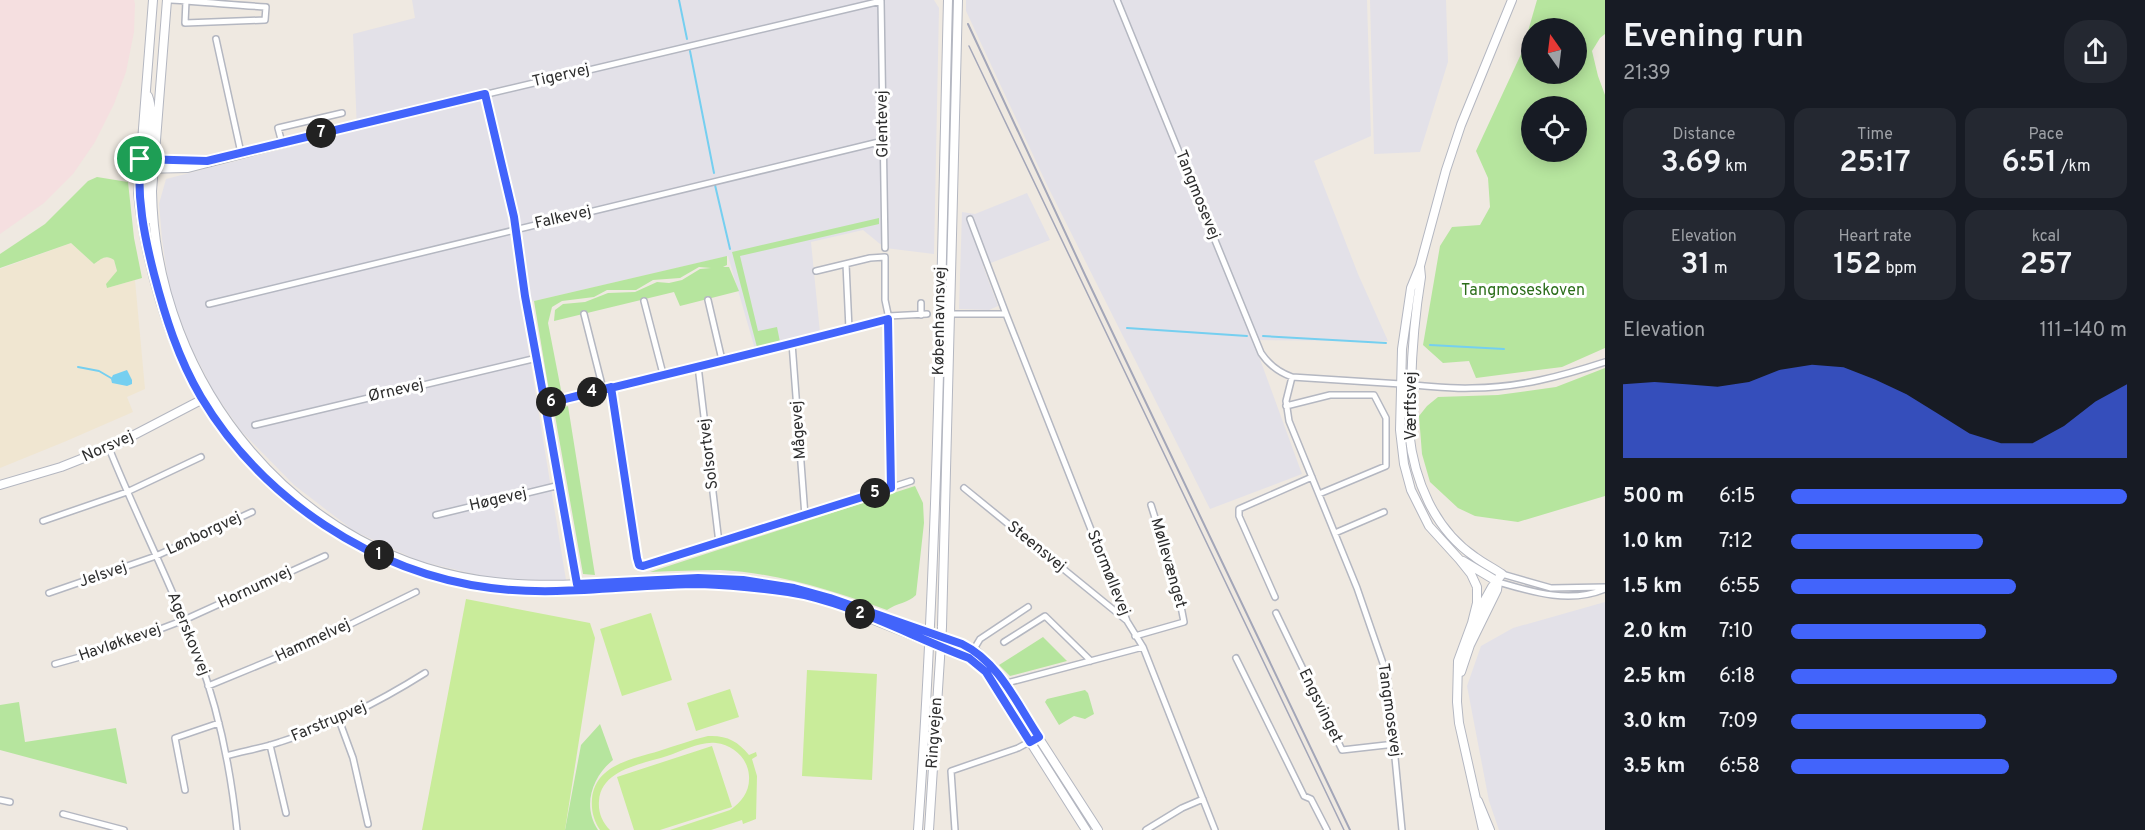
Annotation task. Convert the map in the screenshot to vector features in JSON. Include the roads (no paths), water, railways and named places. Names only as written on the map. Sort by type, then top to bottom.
[{"type":"street","points":[[153,0],[146,93],[147,160],[138,193],[140,216],[158,292],[177,348],[222,427],[270,481],[332,530],[359,546],[396,563],[455,581],[491,588],[522,590],[698,578],[743,580],[794,588],[830,598],[974,650],[986,659],[1004,683],[1097,830]]},
{"type":"street","points":[[186,1],[185,22],[265,20],[266,7],[186,1],[169,0],[146,170],[155,240],[174,318],[207,398]]},
{"type":"street","name":"Københavnsvej","points":[[929,642],[937,461],[948,0]]},
{"type":"street","name":"Københavnsvej","points":[[941,637],[958,0]]},
{"type":"street","name":"Tangmosevej","points":[[1117,0],[1261,353],[1267,361],[1280,372],[1292,377],[1411,385]]},
{"type":"street","name":"Værftsvej","points":[[1483,830],[1459,723],[1457,702],[1458,662],[1472,623],[1477,603],[1477,588],[1471,574],[1429,526],[1411,490],[1404,464],[1400,430],[1401,384],[1411,288],[1420,266],[1432,215],[1461,125],[1512,0]]},
{"type":"street","name":"Tigervej","points":[[146,170],[188,168],[282,142],[880,1]]},
{"type":"street","name":"Glentevej","points":[[880,1],[885,248]]},
{"type":"street","points":[[216,39],[241,153]]},
{"type":"street","points":[[485,94],[516,229],[577,587]]},
{"type":"street","points":[[282,142],[278,128],[342,113]]},
{"type":"street","name":"Falkevej","points":[[209,304],[884,141]]},
{"type":"street","name":"Tigervej","points":[[147,160],[207,161]]},
{"type":"street","name":"Stormøllevej","points":[[970,219],[1127,621],[1143,647],[1215,830]]},
{"type":"street","points":[[816,271],[870,258],[885,257],[891,488]]},
{"type":"street","points":[[846,264],[849,329]]},
{"type":"street","name":"Værftsvej","points":[[1420,266],[1409,430],[1414,464],[1421,487],[1451,536],[1473,556],[1502,574],[1497,590],[1470,645],[1458,683]]},
{"type":"street","points":[[708,300],[722,360]]},
{"type":"street","points":[[644,301],[663,374]]},
{"type":"street","points":[[545,404],[888,318],[924,315],[921,303]]},
{"type":"street","points":[[584,314],[603,389]]},
{"type":"street","points":[[951,314],[1006,314]]},
{"type":"street","name":"Mågevej","points":[[792,343],[805,516]]},
{"type":"street","name":"Ørnevej","points":[[255,425],[537,358]]},
{"type":"street","points":[[1411,385],[1473,388],[1511,386],[1543,381],[1605,362]]},
{"type":"street","name":"Solsortvej","points":[[698,366],[719,543]]},
{"type":"street","name":"Tangmosevej","points":[[1292,377],[1287,392],[1286,406],[1289,421],[1335,533],[1387,675],[1402,830]]},
{"type":"street","points":[[611,387],[640,566],[647,566],[911,482]]},
{"type":"street","points":[[1286,406],[1330,395],[1374,395],[1386,418],[1386,466],[1319,494]]},
{"type":"street","name":"Norsvej","points":[[0,485],[61,467],[110,448],[207,398]]},
{"type":"street","name":"Agerskovvej","points":[[110,448],[184,620],[208,686],[226,756],[237,830]]},
{"type":"street","points":[[43,521],[127,492],[201,457]]},
{"type":"street","points":[[1275,597],[1238,512],[1240,507],[1312,477]]},
{"type":"street","name":"Høgevej","points":[[436,515],[560,485]]},
{"type":"street","name":"Steensvej","points":[[964,488],[1127,621]]},
{"type":"street","name":"Møllevænget","points":[[1135,636],[1184,622],[1178,591],[1151,505]]},
{"type":"street","name":"Lønborgvej","points":[[156,556],[252,512]]},
{"type":"street","points":[[1335,533],[1384,512]]},
{"type":"street","name":"Jelsvej","points":[[49,593],[156,556]]},
{"type":"street","name":"Hornumvej","points":[[184,620],[325,556]]},
{"type":"street","name":"Værftsvej","points":[[1459,559],[1498,582]]},
{"type":"street","points":[[1502,574],[1551,588],[1605,588]]},
{"type":"street","points":[[1498,582],[1528,591],[1575,597],[1595,594],[1605,588]]},
{"type":"street","name":"Værftsvej","points":[[1472,623],[1492,587],[1498,582]]},
{"type":"street","points":[[577,587],[698,584],[742,586],[793,593],[856,612],[978,664],[996,688],[1086,830]]},
{"type":"street","name":"Hammelvej","points":[[208,686],[310,644],[416,592]]},
{"type":"street","points":[[1109,606],[1118,598]]},
{"type":"street","points":[[974,650],[981,639],[1028,607]]},
{"type":"street","name":"Engsvinget","points":[[1276,613],[1342,750],[1395,744]]},
{"type":"street","points":[[1004,642],[1045,616],[1091,661]]},
{"type":"street","name":"Havløkkevej","points":[[55,664],[105,650],[184,620]]},
{"type":"street","name":"Ringvejen","points":[[929,830],[941,637]]},
{"type":"street","name":"Ringvejen","points":[[918,830],[929,642]]},
{"type":"street","points":[[996,688],[1004,683],[1143,647]]},
{"type":"street","points":[[1236,658],[1304,796],[1311,799],[1327,830]]},
{"type":"street","name":"Farstrupvej","points":[[226,756],[270,745],[339,720],[399,690],[425,673]]},
{"type":"street","points":[[339,720],[353,758],[368,824]]},
{"type":"street","points":[[185,790],[175,738],[219,723]]},
{"type":"street","points":[[955,830],[951,771],[1018,748],[1039,737]]},
{"type":"street","points":[[270,745],[286,813]]},
{"type":"street","name":"Værftsvej","points":[[1475,793],[1490,830]]},
{"type":"street","points":[[1146,830],[1182,808],[1203,799]]},
{"type":"street","points":[[0,800],[10,802]]},
{"type":"street","points":[[63,814],[124,830]]},
{"type":"water","points":[[127,370],[132,384],[127,386],[112,383],[113,375]]},
{"type":"waterway","points":[[679,0],[687,39]]},
{"type":"waterway","points":[[690,51],[714,173]]},
{"type":"waterway","points":[[715,185],[730,249]]},
{"type":"waterway","points":[[1127,328],[1247,336]]},
{"type":"waterway","points":[[1263,336],[1386,343]]},
{"type":"waterway","points":[[1430,345],[1504,349]]},
{"type":"waterway","points":[[78,367],[99,371],[111,378]]},
{"type":"tram line","points":[[969,46],[1344,830]]},
{"type":"railway","points":[[968,24],[1350,830]]},
{"type":"park label","name":"Tangmoseskoven","points":[[1523,291]]}]
